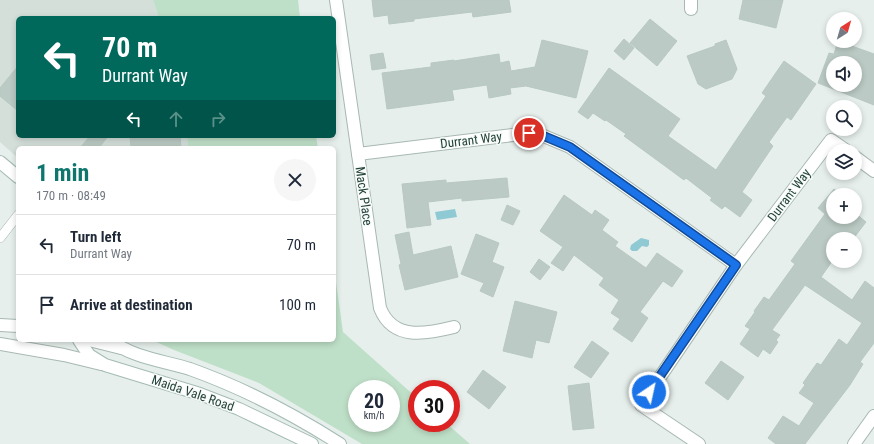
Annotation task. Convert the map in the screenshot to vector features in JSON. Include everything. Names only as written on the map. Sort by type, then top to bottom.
[{"type":"street","name":"Mack Place","points":[[336,0],[380,308],[384,318],[390,325],[411,332],[429,333],[454,327]]},
{"type":"street","name":"Durrant Way","points":[[358,154],[529,133],[539,134],[570,147],[736,265]]},
{"type":"street","name":"Durrant Way","points":[[828,144],[831,140],[836,144]]},
{"type":"street","name":"Durrant Way","points":[[699,444],[640,405],[736,265],[826,147]]},
{"type":"street","points":[[0,162],[16,175]]},
{"type":"street","points":[[862,162],[874,171]]},
{"type":"street","points":[[0,325],[16,326]]},
{"type":"street","points":[[64,354],[87,342]]},
{"type":"street","name":"Maida Vale Road","points":[[312,444],[238,409],[200,394],[105,365],[92,357],[87,342],[124,349],[190,370],[247,393],[287,412],[340,444]]},
{"type":"street","name":"Maida Vale Road","points":[[113,342],[124,349]]},
{"type":"street","points":[[0,344],[64,354],[105,365]]},
{"type":"street","points":[[854,444],[874,416]]},
{"type":"lane","points":[[0,238],[16,218]]},
{"type":"shaded area","points":[[0,0],[153,0],[158,16],[16,16],[16,138],[187,138],[188,146],[16,146],[16,156],[0,142]]},
{"type":"green space","points":[[153,0],[298,0],[300,16],[158,16]]},
{"type":"green space","points":[[187,138],[316,138],[318,146],[188,146]]},
{"type":"green space","points":[[336,282],[343,332],[397,380],[348,380],[348,432],[400,432],[400,383],[408,390],[408,432],[456,432],[470,444],[362,444],[259,383],[156,342],[336,342]]},
{"type":"water","points":[[455,209],[457,217],[437,220],[435,212]]},
{"type":"water","points":[[641,238],[649,240],[649,245],[647,247],[642,246],[637,251],[632,251],[630,249],[631,245]]},
{"type":"building","points":[[372,0],[509,0],[511,12],[473,17],[472,12],[414,19],[414,21],[389,24],[388,15],[374,17]]},
{"type":"building","points":[[743,0],[783,0],[776,28],[739,19]]},
{"type":"building","points":[[650,19],[677,41],[657,66],[630,43]]},
{"type":"building","points":[[624,39],[634,48],[624,60],[614,51]]},
{"type":"building","points":[[542,40],[588,51],[576,98],[526,86],[510,88],[511,94],[489,98],[487,85],[452,90],[454,100],[387,109],[382,73],[431,67],[431,63],[499,54],[500,63],[509,61],[511,71],[535,67]]},
{"type":"building","points":[[726,40],[737,69],[732,79],[706,89],[698,84],[687,56],[715,46],[715,44]]},
{"type":"building","points":[[836,48],[857,48],[874,54],[874,105],[841,92],[862,92],[862,56],[828,56],[829,53],[834,54]]},
{"type":"building","points":[[383,53],[386,68],[372,70],[370,55]]},
{"type":"building","points":[[784,61],[816,84],[791,120],[787,117],[769,142],[773,146],[742,192],[752,200],[740,217],[725,206],[722,209],[710,200],[712,198],[686,178],[684,180],[624,136],[626,134],[606,120],[605,121],[593,113],[588,119],[578,112],[609,68],[680,119],[668,136],[716,170],[766,96],[762,93]]},
{"type":"building","points":[[826,61],[826,86],[818,83]]},
{"type":"building","points":[[16,68],[16,109],[0,96],[0,88]]},
{"type":"building","points":[[88,138],[106,138],[100,146],[82,146]]},
{"type":"building","points":[[130,138],[180,138],[181,146],[131,146]]},
{"type":"building","points":[[507,178],[509,197],[462,201],[462,198],[428,202],[431,225],[407,228],[402,184],[446,180],[446,183]]},
{"type":"building","points":[[564,195],[592,215],[595,210],[609,220],[602,230],[618,242],[615,246],[646,268],[657,253],[683,271],[672,287],[663,281],[640,312],[648,318],[632,342],[613,329],[620,319],[611,313],[619,300],[599,285],[604,278],[574,255],[563,271],[551,263],[563,247],[540,231]]},
{"type":"building","points":[[826,198],[826,224],[862,224],[862,219],[866,222],[858,232],[826,232],[826,268],[827,268],[821,277],[852,300],[865,281],[874,288],[874,343],[860,362],[863,364],[850,385],[805,444],[776,444],[768,438],[783,416],[799,426],[814,403],[799,393],[805,385],[803,383],[817,363],[821,365],[839,339],[847,345],[862,323],[805,285],[772,330],[780,335],[776,340],[778,342],[770,354],[763,349],[758,357],[740,344],[750,329],[745,326],[755,312],[754,311],[764,297],[769,300],[795,264],[791,261],[825,214],[818,208]]},
{"type":"building","points":[[507,205],[520,211],[513,225],[501,220]]},
{"type":"building","points":[[409,232],[413,255],[451,246],[458,277],[405,290],[399,265],[401,264],[395,235]]},
{"type":"building","points":[[476,234],[499,243],[492,262],[504,267],[493,297],[480,291],[484,283],[461,274]]},
{"type":"building","points":[[539,259],[550,267],[540,280],[530,272]]},
{"type":"building","points":[[515,301],[557,312],[549,343],[536,340],[532,358],[503,351]]},
{"type":"building","points":[[592,341],[609,353],[591,378],[574,367]]},
{"type":"building","points":[[721,361],[744,377],[728,400],[705,383]]},
{"type":"building","points":[[483,370],[506,387],[489,409],[467,392]]},
{"type":"building","points":[[589,383],[594,428],[573,430],[568,386]]},
{"type":"route","points":[[529,133],[539,134],[560,141],[570,147],[736,265],[649,392]]}]
